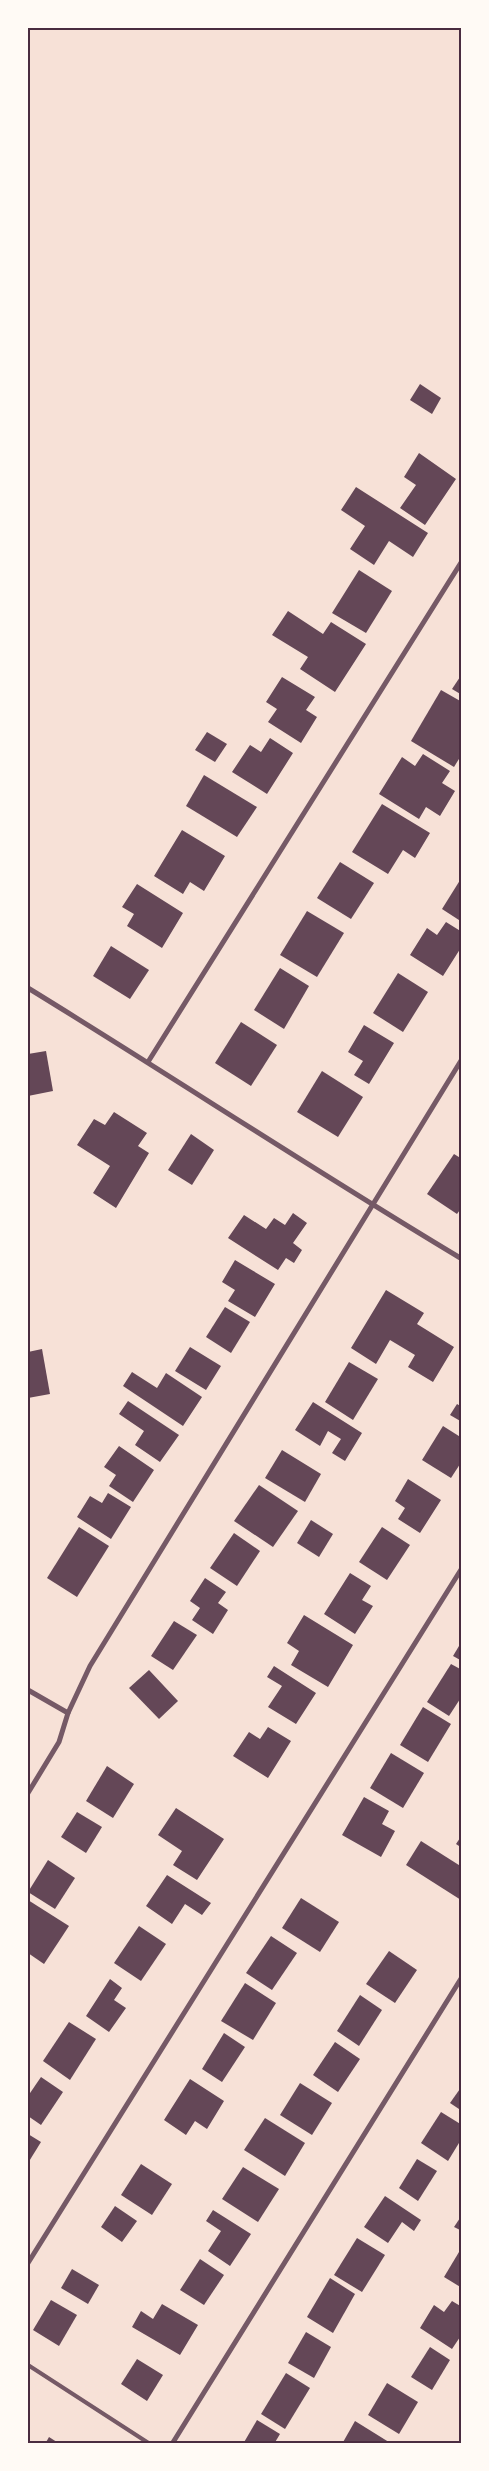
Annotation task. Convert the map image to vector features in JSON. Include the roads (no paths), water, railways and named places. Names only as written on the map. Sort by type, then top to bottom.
[{"type":"street","points":[[148,1062],[462,561]]},
{"type":"street","points":[[28,988],[372,1205],[462,1259]]},
{"type":"street","points":[[28,1792],[59,1742],[68,1713],[90,1666],[462,1059]]},
{"type":"street","points":[[28,2263],[462,1568]]},
{"type":"street","points":[[28,1690],[68,1713]]},
{"type":"street","points":[[172,2444],[462,1977]]},
{"type":"lane","points":[[28,2365],[150,2444]]}]
